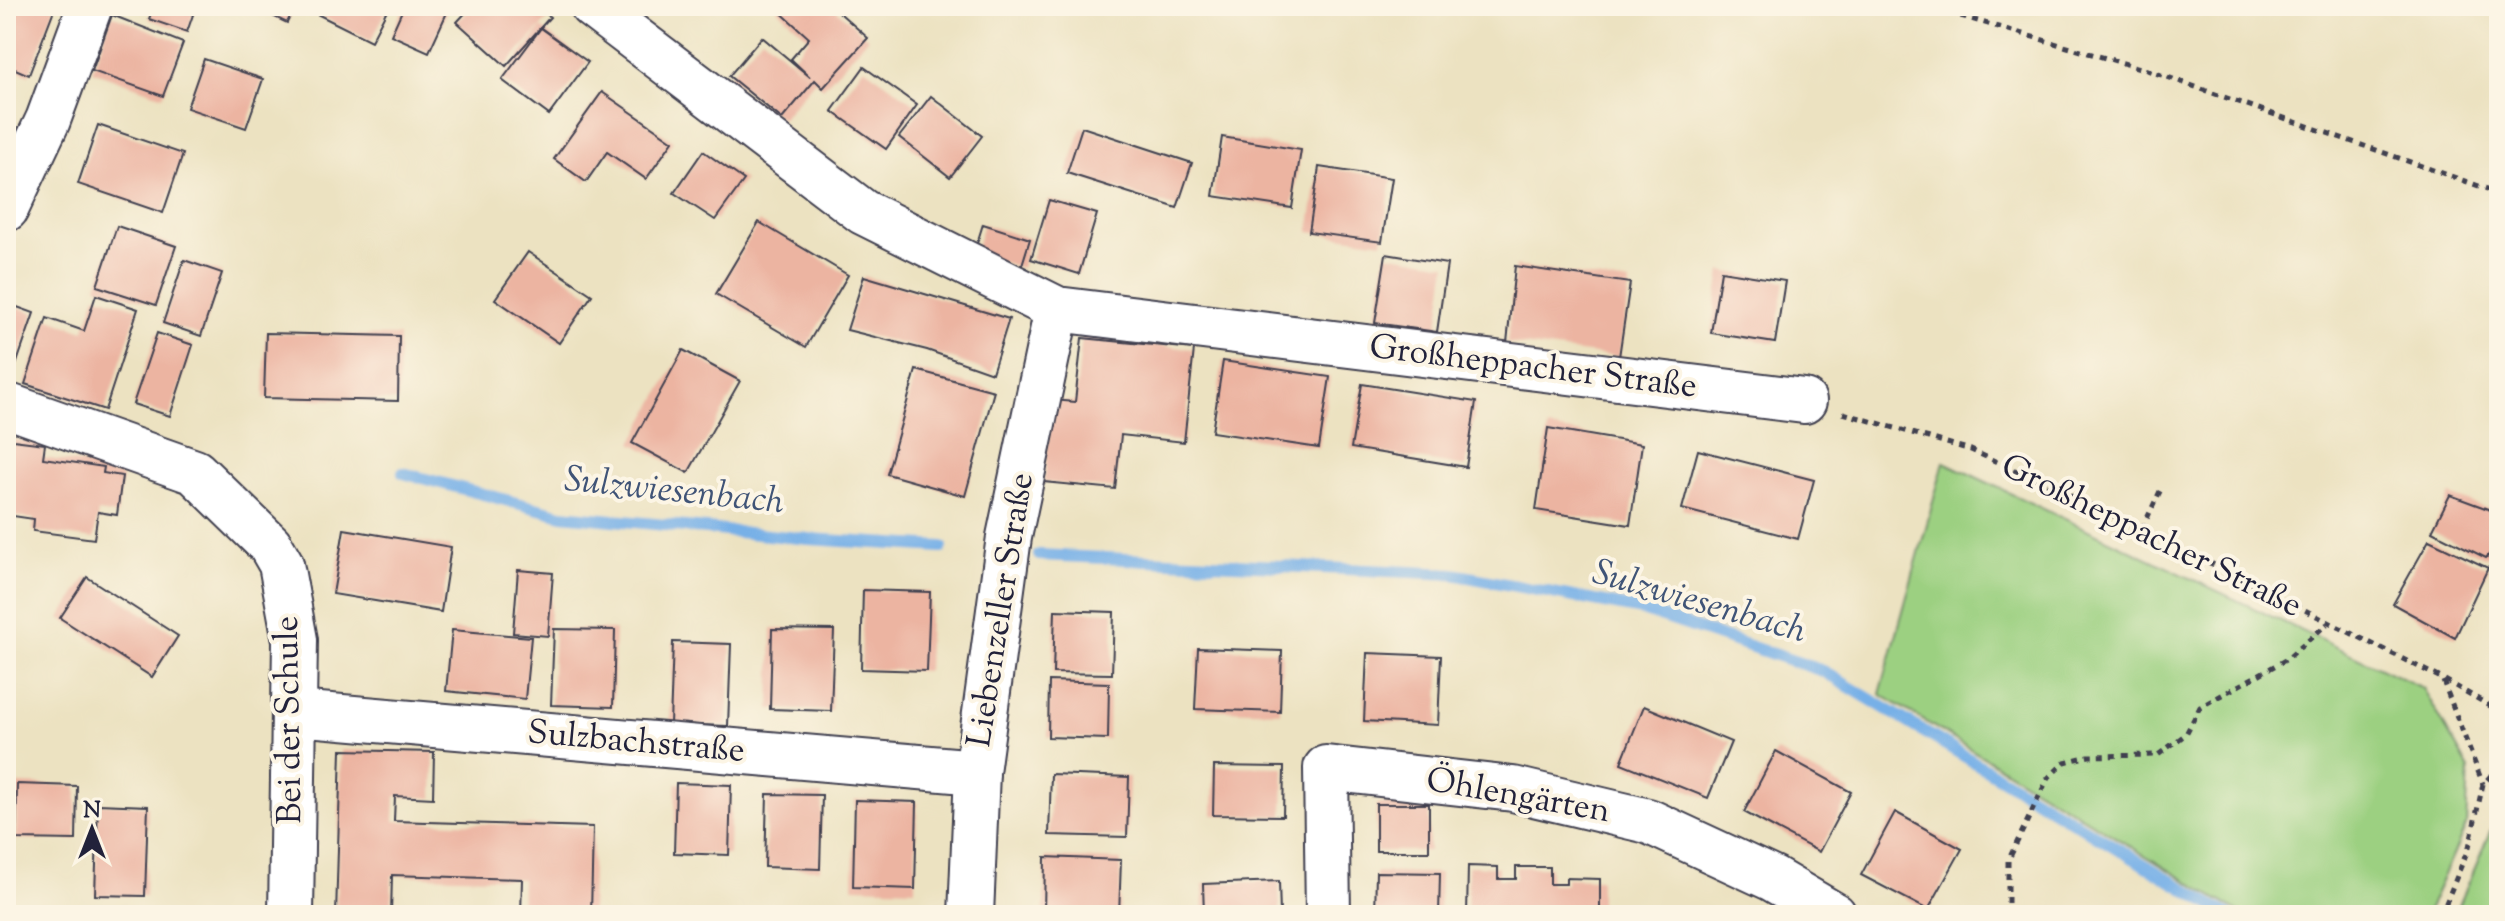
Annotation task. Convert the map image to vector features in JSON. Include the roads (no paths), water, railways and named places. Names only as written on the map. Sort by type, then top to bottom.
[{"type":"street","points":[[6,209],[48,120],[90,6]]},
{"type":"street","name":"Großheppacher Straße","points":[[592,6],[863,212],[1057,309],[1804,401]]},
{"type":"street","name":"Liebenzeller Straße","points":[[971,915],[977,772],[1009,537],[1057,309]]},
{"type":"street","name":"Bei der Schule","points":[[6,405],[195,472],[270,545],[281,564],[295,640],[291,915]]},
{"type":"street","name":"Sulzbachstraße","points":[[296,713],[977,772]]},
{"type":"street","name":"Öhlengärten","points":[[1328,915],[1326,768],[1513,789],[1648,821],[1773,879],[1834,915]]},
{"type":"waterway","name":"Sulzwiesenbach","points":[[403,473],[562,515],[809,539],[942,547]]},
{"type":"waterway","name":"Sulzwiesenbach","points":[[1039,555],[1453,574],[1642,610],[1823,671],[2228,915]]}]
